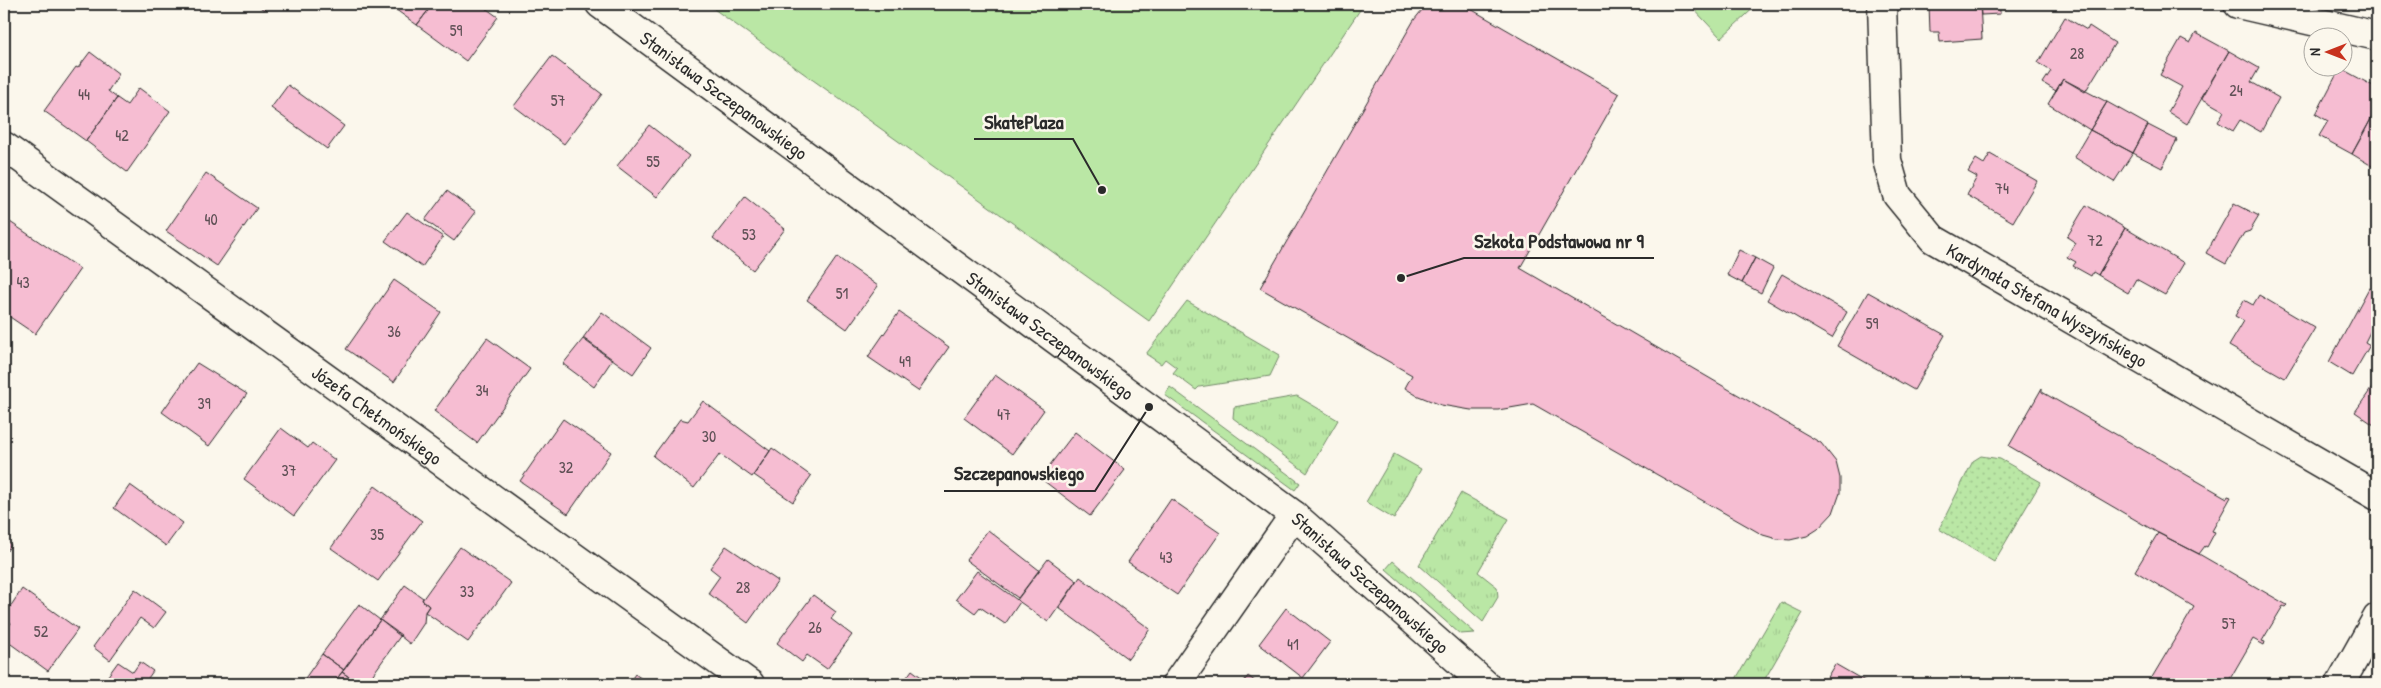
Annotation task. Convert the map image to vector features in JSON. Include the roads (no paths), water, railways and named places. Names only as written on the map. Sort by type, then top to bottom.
[{"type":"street","name":"Stanisława Szczepanowskiego","points":[[600,4],[1294,515],[1485,684]]},
{"type":"street","name":"Kardynała Stefana Wyszyńskiego","points":[[1882,4],[1886,160],[1897,195],[1933,239],[2377,496]]},
{"type":"street","points":[[2238,4],[2377,36]]},
{"type":"street","name":"Józefa Chełmońskiego","points":[[4,146],[750,684]]},
{"type":"street","points":[[1176,684],[1294,515]]},
{"type":"street","points":[[2340,684],[2377,618]]},
{"type":"place","name":"SkatePlaza","points":[[1102,190]]},
{"type":"place","name":"Szkoła Podstawowa nr 9","points":[[1401,278]]},
{"type":"place","name":"Szczepanowskiego","points":[[1149,407]]}]
